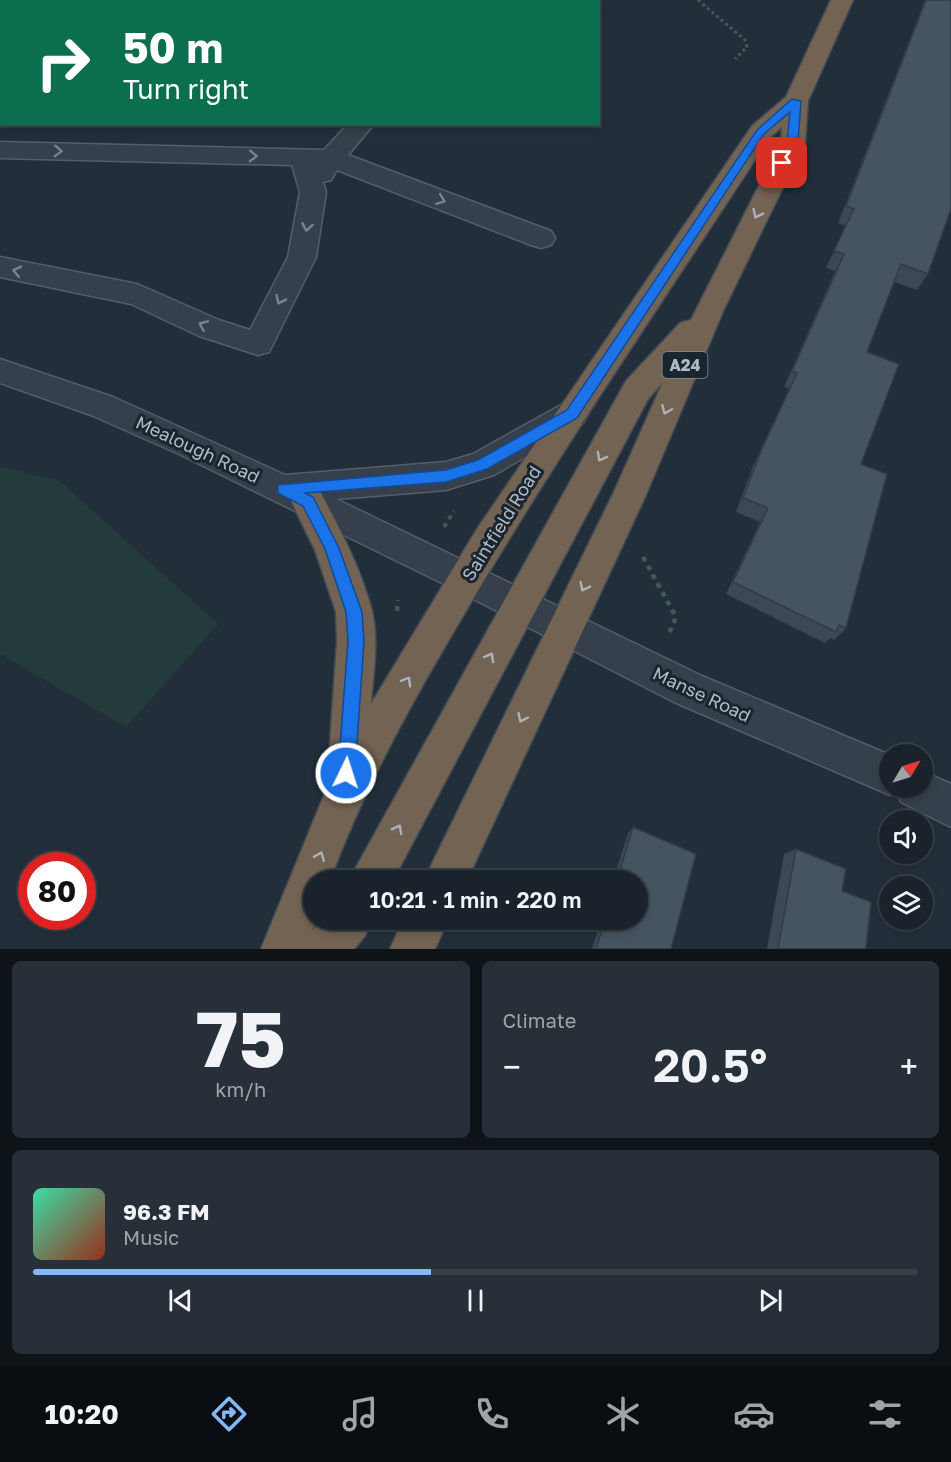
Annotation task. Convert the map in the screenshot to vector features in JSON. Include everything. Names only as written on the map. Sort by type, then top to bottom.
[{"type":"highway","name":"Saintfield Road","points":[[450,870],[628,497],[710,309],[793,142],[796,101],[842,0]]},
{"type":"highway","name":"Saintfield Road","points":[[283,949],[345,795],[514,499],[761,132],[796,101]]},
{"type":"highway","points":[[375,870],[638,390],[710,309]]},
{"type":"highway","points":[[295,495],[332,548],[354,612],[356,641],[345,795]]},
{"type":"highway","points":[[326,949],[341,930]]},
{"type":"highway","points":[[412,949],[421,930]]},
{"type":"street","points":[[0,267],[137,295],[209,328],[258,344],[302,257],[313,192],[330,158],[360,126]]},
{"type":"street","points":[[0,150],[330,158],[541,238]]},
{"type":"street","points":[[302,157],[313,192]]},
{"type":"street","name":"Mealough Road","points":[[0,370],[111,410],[295,495],[519,604]]},
{"type":"street","points":[[295,495],[446,476],[482,465],[572,414]]},
{"type":"street","name":"Manse Road","points":[[519,604],[688,690],[879,770]]},
{"type":"street","points":[[933,797],[951,806]]},
{"type":"path","points":[[698,0],[745,40],[747,47],[735,59]]},
{"type":"path","points":[[646,549],[643,560],[676,617]]},
{"type":"green space","points":[[0,466],[60,481],[218,624],[126,727],[0,654]]},
{"type":"building","points":[[926,0],[951,0],[951,209],[928,274],[901,264],[867,352],[899,364],[861,464],[887,474],[846,628],[839,625],[836,632],[733,582],[768,508],[743,498],[761,451],[797,373],[792,371],[844,254],[834,251],[854,209],[846,206]]},
{"type":"building","points":[[633,827],[696,854],[671,949],[596,949],[602,930],[648,930],[648,870],[620,870]]},
{"type":"building","points":[[796,849],[846,869],[842,891],[871,902],[866,949],[778,949]]},
{"type":"route","points":[[346,773],[356,641],[354,612],[332,548],[308,501],[283,489],[446,476],[482,465],[572,414],[761,132],[796,101],[793,142],[782,163]]}]
